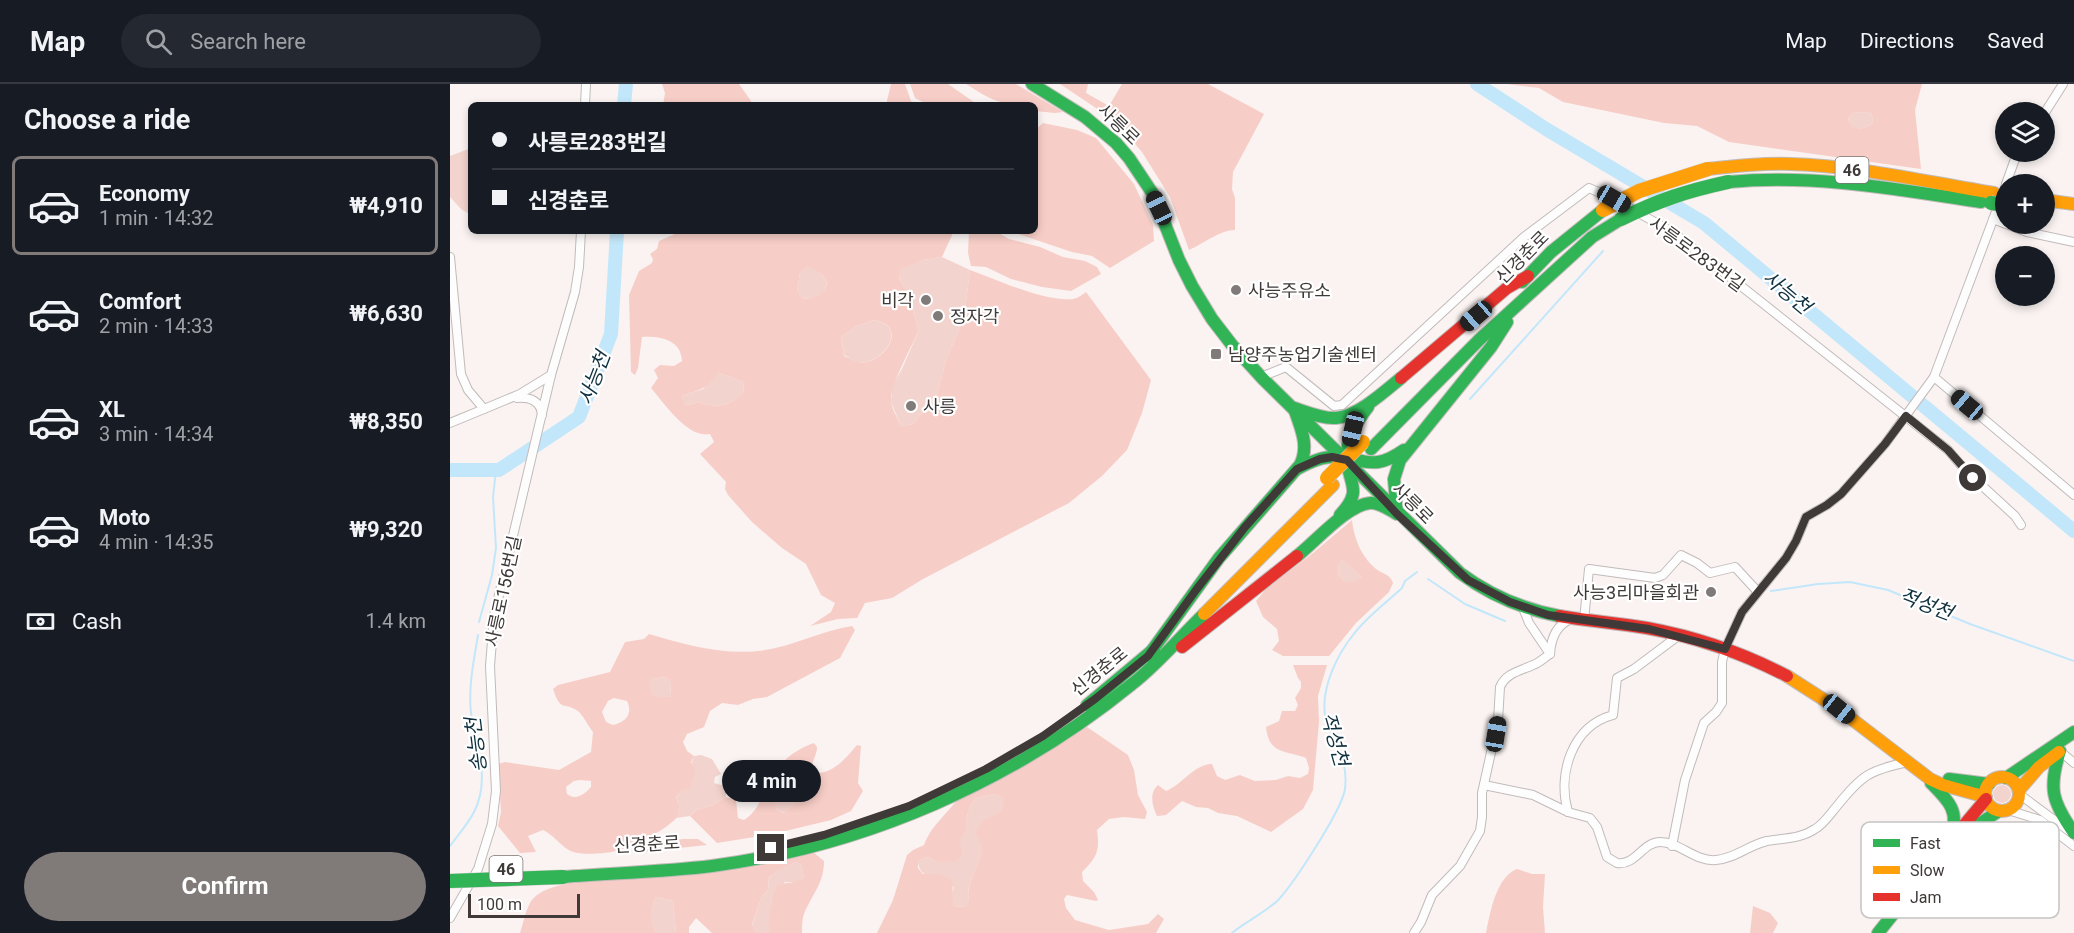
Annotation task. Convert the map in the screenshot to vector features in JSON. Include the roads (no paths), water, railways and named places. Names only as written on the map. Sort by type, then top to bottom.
[{"type":"main road","name":"사릉로","points":[[1032,84],[1097,124],[1130,159],[1153,195],[1182,267],[1204,307],[1228,340],[1261,377],[1347,460],[1397,514],[1468,580],[1499,598],[1523,608],[1548,615],[1649,629],[1725,649],[1757,661],[1808,687],[1937,782],[1987,793]]},
{"type":"main road","name":"신경춘로","points":[[1367,446],[1560,244],[1603,210],[1640,191],[1708,169],[1756,164],[1799,164],[1995,191]]},
{"type":"main road","name":"신경춘로","points":[[450,881],[694,860],[752,852],[809,839],[909,806],[986,769],[1043,736],[1095,699],[1148,656],[1479,340],[1592,237],[1655,202],[1691,190],[1728,182],[1778,177],[1995,192]]},
{"type":"main road","points":[[2055,201],[2074,204]]},
{"type":"main road","points":[[2055,211],[2074,214]]},
{"type":"main road","points":[[1134,683],[1300,553],[1330,526],[1347,507],[1354,491],[1355,484],[1347,460],[1353,429],[1358,419],[1374,400],[1507,288],[1528,276]]},
{"type":"main road","points":[[1397,514],[1394,489],[1395,470],[1412,444],[1491,347],[1519,304]]},
{"type":"main road","points":[[1294,408],[1323,417],[1335,418],[1345,416],[1374,400]]},
{"type":"main road","points":[[1148,656],[1245,527],[1297,469],[1305,456],[1305,444],[1294,408]]},
{"type":"main road","points":[[1297,469],[1320,459],[1332,457],[1370,465],[1379,464],[1412,444]]},
{"type":"main road","name":"신경춘로","points":[[450,872],[562,872],[712,866],[808,847],[880,826],[958,794],[1026,757],[1077,725],[1134,683],[1330,481]]},
{"type":"main road","points":[[1330,526],[1356,508],[1370,503],[1397,514]]},
{"type":"main road","points":[[2006,778],[2074,732]]},
{"type":"main road","points":[[2019,792],[2039,767],[2074,741]]},
{"type":"main road","points":[[2060,751],[2052,774],[2053,800],[2074,834]]},
{"type":"main road","points":[[1908,762],[1949,800],[1954,811],[1955,822]]},
{"type":"main road","points":[[1965,822],[2000,778],[2006,778],[2016,784],[2019,792],[2018,802],[1983,822]]},
{"type":"main road","points":[[1987,793],[1991,807],[2004,810]]},
{"type":"main road","points":[[1878,933],[1890,918]]},
{"type":"street","points":[[585,102],[586,84]]},
{"type":"street","points":[[2052,102],[2063,84]]},
{"type":"street","name":"사릉로283번길","points":[[1261,377],[1286,367],[1334,406],[1342,405],[1524,237],[1589,188],[1674,232],[1948,450],[1966,471],[2015,516],[2021,525]]},
{"type":"street","points":[[1672,846],[1680,796],[1692,754],[1704,723],[1722,704],[1721,671],[1725,649],[1742,612],[1791,549],[1806,517],[1841,494],[1885,444],[1934,377],[1995,211]]},
{"type":"street","points":[[1993,219],[2027,232],[2074,242]]},
{"type":"street","points":[[541,421],[551,375],[578,279],[581,234]]},
{"type":"street","points":[[450,256],[461,374],[468,390],[484,409]]},
{"type":"street","points":[[450,423],[507,400],[551,375]]},
{"type":"street","points":[[1934,377],[2074,495]]},
{"type":"street","points":[[507,400],[532,399],[540,406],[541,421]]},
{"type":"street","name":"사릉로156번길","points":[[450,918],[478,869],[492,824],[496,780],[490,679],[491,638],[498,598],[541,421]]},
{"type":"street","points":[[1414,933],[1432,895],[1460,866],[1480,831],[1484,785],[1496,734],[1500,687],[1512,673],[1534,665],[1550,654],[1555,632],[1563,622],[1578,619],[1589,569],[1655,578],[1663,575],[1681,555],[1710,573],[1735,567],[1758,592]]},
{"type":"street","points":[[1523,608],[1528,623],[1550,654]]},
{"type":"street","points":[[1568,812],[1564,786],[1571,750],[1592,725],[1613,715],[1617,678],[1634,669],[1678,636]]},
{"type":"street","points":[[2060,751],[2074,763]]},
{"type":"street","points":[[1484,785],[1533,795],[1568,812],[1585,815],[1594,822],[1607,856],[1617,863],[1627,862],[1656,842],[1665,843],[1700,859],[1716,860],[1766,841],[1796,837],[1815,829],[1823,823],[1863,776],[1908,762]]},
{"type":"street","points":[[2019,792],[2058,822]]},
{"type":"street","points":[[2004,810],[2043,822]]},
{"type":"street","points":[[2059,823],[2074,834]]},
{"type":"street","points":[[2059,835],[2074,846]]},
{"type":"waterway","name":"사능천","points":[[624,102],[626,84]]},
{"type":"waterway","name":"사능천","points":[[1477,84],[1546,129],[1704,223],[2074,531]]},
{"type":"waterway","name":"사능천","points":[[450,470],[499,470],[579,417],[611,334],[617,234]]},
{"type":"waterway","points":[[1470,399],[1603,251]]},
{"type":"waterway","name":"송능천","points":[[479,622],[492,575],[496,548],[493,497],[496,470]]},
{"type":"waterway","name":"적성천","points":[[1232,933],[1280,898],[1306,862],[1336,812],[1345,789],[1346,777],[1342,758],[1325,715],[1325,694],[1328,683],[1341,652],[1358,628],[1417,572]]},
{"type":"waterway","name":"적성천","points":[[1428,579],[1465,604],[1505,621]]},
{"type":"waterway","name":"적성천","points":[[1771,591],[1850,582],[1888,590],[1970,624],[2074,661]]},
{"type":"waterway","name":"송능천","points":[[450,846],[474,812],[481,787],[481,762],[470,703],[478,635]]},
{"type":"place","name":"사능주유소","points":[[1236,290]]},
{"type":"place","name":"비각","points":[[926,300]]},
{"type":"place","name":"정자각","points":[[938,316]]},
{"type":"place","name":"남양주농업기술센터","points":[[1216,354]]},
{"type":"place","name":"사릉","points":[[911,406]]},
{"type":"place","name":"사능3리마을회관","points":[[1711,592]]}]
